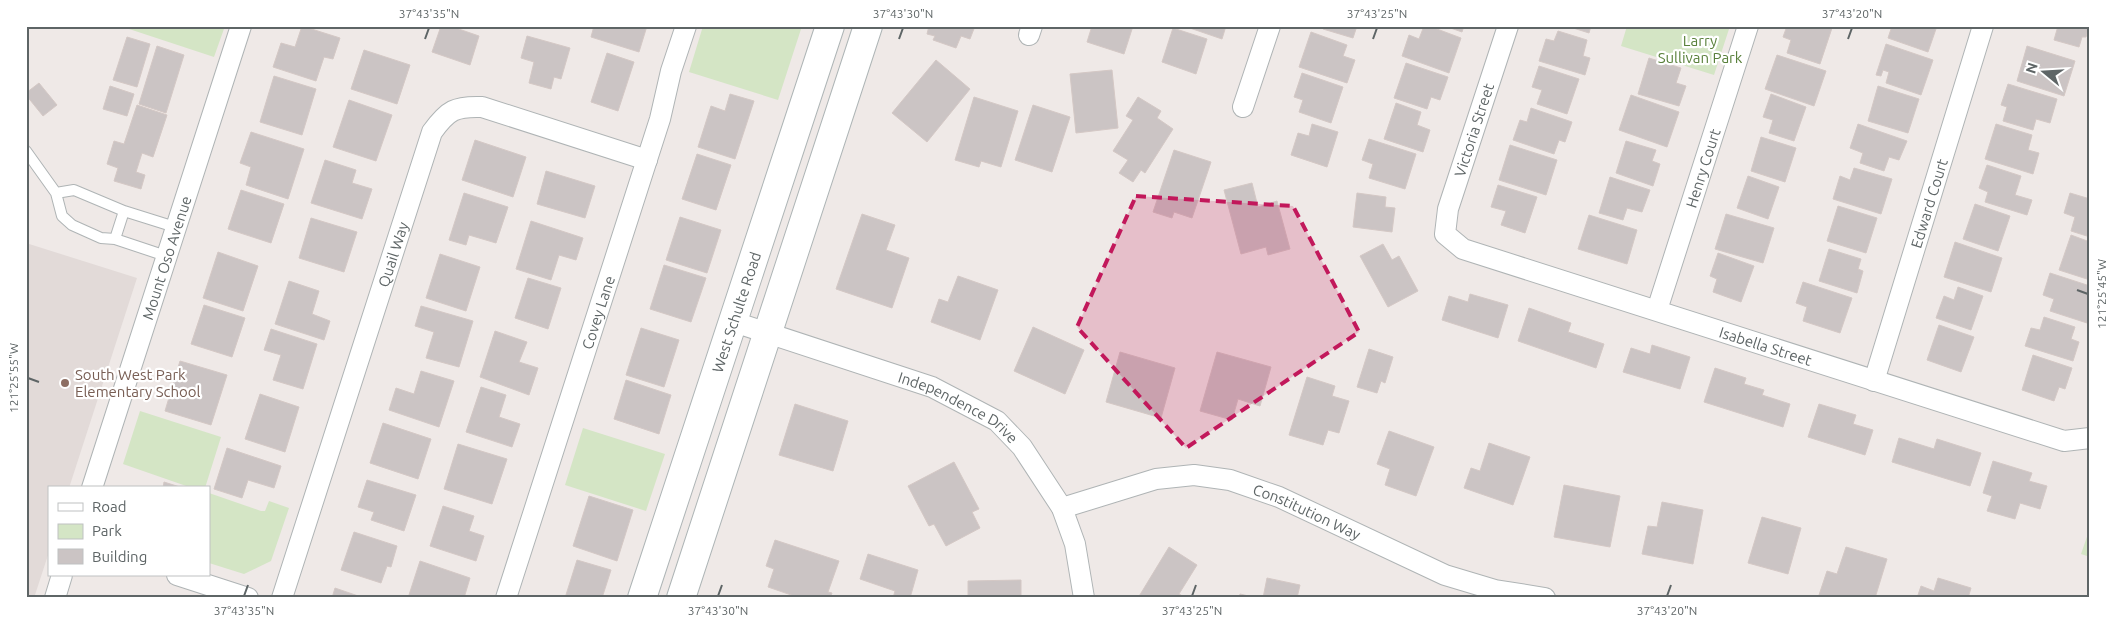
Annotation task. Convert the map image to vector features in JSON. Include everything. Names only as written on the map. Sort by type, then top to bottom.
[{"type":"main road","name":"West Schulte Road","points":[[642,598],[830,26]]},
{"type":"main road","points":[[681,598],[868,26]]},
{"type":"street","name":"Mount Oso Avenue","points":[[93,486],[241,26]]},
{"type":"street","name":"Covey Lane","points":[[506,598],[647,160],[686,26]]},
{"type":"street","points":[[1243,107],[1270,26]]},
{"type":"street","name":"Victoria Street","points":[[1446,234],[1448,209],[1508,26]]},
{"type":"street","name":"Henry Court","points":[[1657,310],[1748,26]]},
{"type":"street","name":"Edward Court","points":[[1874,381],[1983,26]]},
{"type":"street","name":"Quail Way","points":[[282,598],[432,132],[443,118],[461,107],[482,107],[647,160]]},
{"type":"street","name":"Isabella Street","points":[[1446,234],[1463,249],[1874,381],[2064,441],[2090,438]]},
{"type":"street","name":"Independence Drive","points":[[734,322],[932,387],[997,421],[1022,447],[1062,508],[1075,544],[1084,598]]},
{"type":"street","name":"Constitution Way","points":[[1062,508],[1156,479],[1194,475],[1230,480],[1279,497],[1445,575],[1495,590],[1545,598]]},
{"type":"street","points":[[54,598],[62,576]]},
{"type":"street","points":[[180,576],[248,598]]},
{"type":"lane","points":[[26,151],[56,193],[62,216],[72,225],[100,238],[115,239],[166,256]]},
{"type":"lane","points":[[56,193],[74,190],[124,211],[176,228]]},
{"type":"lane","points":[[115,239],[124,211]]},
{"type":"highlighted area","points":[[1136,196],[1293,206],[1359,332],[1186,448],[1077,327]]},
{"type":"shaded area","name":"South West Park Elementary School","points":[[26,243],[137,278],[70,486],[48,486],[48,555],[34,598],[26,598]]},
{"type":"green space","points":[[120,26],[225,26],[214,57]]},
{"type":"green space","points":[[703,26],[802,26],[778,100],[689,72]]},
{"type":"green space","name":"Larry Sullivan Park","points":[[1627,26],[1730,26],[1714,75],[1621,46]]},
{"type":"green space","points":[[140,411],[221,437],[206,486],[186,486],[123,464]]},
{"type":"green space","points":[[583,428],[665,454],[646,511],[565,485]]},
{"type":"green space","points":[[210,493],[261,511],[265,511],[269,501],[289,508],[271,561],[244,574],[210,563]]},
{"type":"green space","points":[[2090,528],[2090,557],[2081,554]]},
{"type":"building","points":[[302,26],[340,38],[333,59],[324,57],[316,81],[273,67],[281,43],[295,47]]},
{"type":"building","points":[[441,26],[450,26],[479,36],[470,65],[432,52]]},
{"type":"building","points":[[594,26],[647,26],[639,52],[591,37]]},
{"type":"building","points":[[929,26],[975,26],[970,39],[961,36],[956,48],[933,40],[935,36],[927,34]]},
{"type":"building","points":[[1092,26],[1133,26],[1124,54],[1087,42]]},
{"type":"building","points":[[1184,26],[1226,26],[1222,39]]},
{"type":"building","points":[[1323,26],[1357,26],[1353,38],[1323,29]]},
{"type":"building","points":[[1424,26],[1429,26],[1461,38],[1449,73],[1402,56],[1409,35],[1419,39]]},
{"type":"building","points":[[1445,26],[1464,26],[1462,32]]},
{"type":"building","points":[[1567,26],[1591,26],[1589,33]]},
{"type":"building","points":[[1787,26],[1826,26],[1832,28],[1820,64],[1787,53],[1791,40],[1783,37]]},
{"type":"building","points":[[1892,26],[1937,26],[1928,52],[1888,38]]},
{"type":"building","points":[[2058,26],[2089,26],[2086,37],[2082,37],[2079,47],[2054,40]]},
{"type":"building","points":[[1173,28],[1207,39],[1196,74],[1162,62]]},
{"type":"building","points":[[1558,31],[1587,40],[1583,56],[1590,58],[1585,75],[1539,61],[1546,39],[1554,41]]},
{"type":"building","points":[[1311,32],[1347,45],[1343,56],[1355,60],[1347,83],[1299,67]]},
{"type":"building","points":[[527,36],[570,48],[561,79],[554,77],[551,89],[529,83],[534,62],[521,58]]},
{"type":"building","points":[[127,37],[150,44],[137,87],[113,80]]},
{"type":"building","points":[[1886,44],[1933,60],[1921,95],[1886,83],[1889,72],[1883,70],[1881,76],[1876,75]]},
{"type":"building","points":[[157,46],[184,55],[166,113],[139,104]]},
{"type":"building","points":[[2027,46],[2075,61],[2064,96],[2017,81]]},
{"type":"building","points":[[364,50],[410,65],[397,104],[351,89]]},
{"type":"building","points":[[607,53],[634,62],[618,111],[591,102]]},
{"type":"building","points":[[1777,55],[1826,71],[1814,106],[1765,89]]},
{"type":"building","points":[[1649,58],[1681,68],[1676,83],[1686,86],[1679,106],[1638,94]]},
{"type":"building","points":[[936,60],[970,89],[927,142],[892,113]]},
{"type":"building","points":[[1406,63],[1448,77],[1440,100],[1431,97],[1427,109],[1394,98]]},
{"type":"building","points":[[1539,66],[1579,79],[1567,114],[1537,104],[1542,90],[1532,87]]},
{"type":"building","points":[[1112,70],[1118,128],[1076,133],[1070,74]]},
{"type":"building","points":[[1302,73],[1343,87],[1331,123],[1299,112],[1303,100],[1294,97]]},
{"type":"building","points":[[274,76],[316,89],[302,135],[260,122]]},
{"type":"building","points":[[39,83],[57,105],[43,116],[26,95]]},
{"type":"building","points":[[2008,84],[2057,99],[2050,123],[2036,119],[2033,130],[2003,121],[2007,107],[2001,105]]},
{"type":"building","points":[[110,86],[134,94],[127,116],[103,109]]},
{"type":"building","points":[[1878,86],[1919,99],[1908,133],[1868,121]]},
{"type":"building","points":[[730,94],[754,101],[735,159],[698,147],[711,106],[725,111]]},
{"type":"building","points":[[1771,94],[1806,107],[1794,141],[1769,133],[1773,120],[1763,117]]},
{"type":"building","points":[[1631,95],[1679,112],[1667,147],[1619,130]]},
{"type":"building","points":[[974,97],[1018,111],[1001,167],[981,161],[979,167],[955,160]]},
{"type":"building","points":[[1138,97],[1161,111],[1157,118],[1173,129],[1145,173],[1141,170],[1133,182],[1119,173],[1128,160],[1113,151],[1133,120],[1126,116]]},
{"type":"building","points":[[349,100],[392,115],[376,161],[333,147]]},
{"type":"building","points":[[1396,103],[1421,112],[1417,125],[1430,130],[1423,152],[1384,139]]},
{"type":"building","points":[[137,105],[167,115],[153,157],[142,153],[136,172],[145,175],[141,189],[114,181],[118,168],[107,164],[114,141],[124,144]]},
{"type":"building","points":[[1033,105],[1070,117],[1052,172],[1015,160]]},
{"type":"building","points":[[1531,108],[1572,122],[1565,142],[1559,140],[1554,154],[1513,140],[1520,120],[1527,122]]},
{"type":"building","points":[[1312,124],[1338,132],[1327,167],[1291,155],[1298,133],[1309,136]]},
{"type":"building","points":[[1858,124],[1907,141],[1899,160],[1889,157],[1884,171],[1860,163],[1863,153],[1850,148]]},
{"type":"building","points":[[1996,124],[2032,135],[2028,150],[2039,153],[2033,174],[1985,159]]},
{"type":"building","points":[[251,132],[304,149],[288,199],[246,185],[251,167],[240,163]]},
{"type":"building","points":[[1761,137],[1796,148],[1785,182],[1751,171]]},
{"type":"building","points":[[1369,139],[1416,154],[1405,189],[1369,178],[1373,164],[1362,160]]},
{"type":"building","points":[[475,140],[526,157],[513,197],[462,180]]},
{"type":"building","points":[[1626,141],[1656,150],[1652,161],[1660,164],[1653,186],[1616,173]]},
{"type":"building","points":[[1510,145],[1557,160],[1546,195],[1499,180]]},
{"type":"building","points":[[1174,150],[1211,162],[1192,218],[1174,212],[1172,218],[1153,212]]},
{"type":"building","points":[[697,154],[731,165],[716,210],[682,199]]},
{"type":"building","points":[[325,160],[356,170],[352,183],[372,189],[362,219],[311,203]]},
{"type":"building","points":[[1987,165],[2021,176],[2015,195],[2032,200],[2027,215],[1985,202],[1988,192],[1979,188]]},
{"type":"building","points":[[1854,168],[1892,179],[1881,214],[1833,199],[1840,176],[1850,180]]},
{"type":"building","points":[[546,171],[595,186],[585,218],[537,204]]},
{"type":"building","points":[[1748,176],[1779,187],[1768,219],[1737,208]]},
{"type":"building","points":[[1610,177],[1650,190],[1642,212],[1627,208],[1623,220],[1599,213]]},
{"type":"building","points":[[1252,183],[1258,207],[1277,201],[1290,249],[1268,255],[1266,247],[1241,254],[1224,190]]},
{"type":"building","points":[[1498,185],[1537,197],[1525,233],[1501,225],[1506,211],[1491,207]]},
{"type":"building","points":[[241,190],[284,204],[271,243],[228,229]]},
{"type":"building","points":[[464,193],[508,207],[496,243],[469,235],[466,245],[449,240]]},
{"type":"building","points":[[1357,193],[1386,197],[1385,207],[1395,208],[1392,232],[1353,227]]},
{"type":"building","points":[[2070,193],[2090,199],[2090,237],[2071,231],[2075,217],[2064,213]]},
{"type":"building","points":[[1975,204],[2010,216],[1998,251],[1963,239]]},
{"type":"building","points":[[1838,206],[1877,218],[1866,253],[1827,241]]},
{"type":"building","points":[[862,214],[895,225],[886,250],[909,258],[892,308],[836,289]]},
{"type":"building","points":[[1726,214],[1774,228],[1763,263],[1715,249]]},
{"type":"building","points":[[1589,215],[1637,230],[1627,264],[1578,249]]},
{"type":"building","points":[[680,217],[721,230],[707,273],[666,260]]},
{"type":"building","points":[[311,218],[357,232],[344,272],[299,258]]},
{"type":"building","points":[[531,221],[583,238],[576,260],[559,255],[551,280],[516,269]]},
{"type":"building","points":[[2071,235],[2090,242],[2090,280],[2059,270]]},
{"type":"building","points":[[1955,242],[2002,258],[1991,292],[1944,277]]},
{"type":"building","points":[[1383,244],[1392,260],[1399,256],[1418,291],[1388,307],[1360,256]]},
{"type":"building","points":[[1829,249],[1861,259],[1858,269],[1863,271],[1857,293],[1819,281]]},
{"type":"building","points":[[218,252],[258,266],[243,311],[203,298]]},
{"type":"building","points":[[1718,253],[1754,266],[1741,302],[1713,292],[1717,279],[1710,276]]},
{"type":"building","points":[[440,254],[480,267],[466,311],[426,298]]},
{"type":"building","points":[[664,265],[706,278],[691,322],[650,309]]},
{"type":"building","points":[[2050,273],[2090,286],[2090,314],[2087,323],[2050,311],[2054,299],[2043,295]]},
{"type":"building","points":[[958,276],[998,290],[980,340],[931,322],[939,299],[948,302]]},
{"type":"building","points":[[528,278],[561,288],[548,329],[515,318]]},
{"type":"building","points":[[289,281],[319,291],[312,314],[330,321],[324,340],[275,324]]},
{"type":"building","points":[[1803,282],[1852,298],[1840,333],[1803,321],[1807,307],[1796,303]]},
{"type":"building","points":[[1958,287],[1983,296],[1971,330],[1936,318],[1944,296],[1954,300]]},
{"type":"building","points":[[1470,294],[1508,305],[1498,338],[1442,320],[1449,296],[1468,302]]},
{"type":"building","points":[[204,305],[245,318],[232,357],[191,344]]},
{"type":"building","points":[[421,306],[473,321],[459,367],[426,358],[434,332],[415,326]]},
{"type":"building","points":[[1529,308],[1571,323],[1568,332],[1604,344],[1596,368],[1518,341]]},
{"type":"building","points":[[2044,317],[2075,327],[2071,339],[2079,342],[2073,361],[2025,346],[2031,328],[2040,330]]},
{"type":"building","points":[[1939,325],[1974,337],[1961,372],[1927,360]]},
{"type":"building","points":[[1033,327],[1084,350],[1065,394],[1014,371]]},
{"type":"building","points":[[641,328],[679,340],[664,387],[626,375]]},
{"type":"building","points":[[271,329],[317,344],[303,389],[273,380],[281,355],[264,350]]},
{"type":"building","points":[[495,331],[527,342],[519,362],[538,368],[529,395],[480,377]]},
{"type":"building","points":[[1652,345],[1690,357],[1680,389],[1623,372],[1631,348],[1650,354]]},
{"type":"building","points":[[1369,349],[1393,357],[1385,383],[1381,381],[1377,393],[1357,387]]},
{"type":"building","points":[[1120,352],[1175,368],[1161,418],[1106,402]]},
{"type":"building","points":[[1217,352],[1271,367],[1260,406],[1238,399],[1232,420],[1200,411]]},
{"type":"building","points":[[2033,355],[2072,368],[2065,389],[2059,387],[2054,401],[2022,390]]},
{"type":"building","points":[[180,361],[227,375],[211,425],[165,411]]},
{"type":"building","points":[[1715,368],[1746,378],[1744,384],[1764,390],[1762,395],[1790,404],[1783,427],[1704,402]]},
{"type":"building","points":[[421,371],[454,381],[439,427],[389,410],[396,388],[414,394]]},
{"type":"building","points":[[1307,377],[1335,386],[1332,396],[1349,401],[1339,433],[1328,430],[1323,445],[1289,435]]},
{"type":"building","points":[[626,380],[671,395],[659,434],[614,419]]},
{"type":"building","points":[[481,387],[506,395],[499,417],[520,424],[512,447],[466,432]]},
{"type":"building","points":[[260,394],[299,407],[285,452],[245,439]]},
{"type":"building","points":[[795,404],[848,421],[833,471],[779,455]]},
{"type":"building","points":[[1819,404],[1856,415],[1853,424],[1873,430],[1865,455],[1808,437]]},
{"type":"building","points":[[383,423],[431,439],[418,479],[370,463]]},
{"type":"building","points":[[1389,431],[1434,447],[1416,496],[1385,485],[1390,469],[1377,464]]},
{"type":"building","points":[[1899,438],[1934,449],[1937,439],[1981,453],[1970,486],[1892,462]]},
{"type":"building","points":[[1489,443],[1530,457],[1513,505],[1464,488],[1471,468],[1480,471]]},
{"type":"building","points":[[458,444],[507,459],[492,504],[444,489]]},
{"type":"building","points":[[227,448],[281,466],[274,488],[248,480],[242,498],[214,489]]},
{"type":"building","points":[[1993,461],[2032,473],[2029,481],[2047,486],[2040,509],[2020,503],[2015,519],[1987,511],[1992,496],[1983,493]]},
{"type":"building","points":[[954,462],[979,509],[972,512],[980,528],[946,546],[934,524],[929,526],[908,486]]},
{"type":"building","points":[[367,480],[416,495],[404,531],[371,520],[374,512],[358,507]]},
{"type":"building","points":[[164,482],[177,486],[163,486]]},
{"type":"building","points":[[1564,485],[1620,496],[1610,547],[1554,537]]},
{"type":"building","points":[[589,496],[633,510],[617,561],[573,546]]},
{"type":"building","points":[[1662,502],[1703,510],[1693,564],[1642,554],[1648,526],[1657,527]]},
{"type":"building","points":[[443,506],[474,516],[469,531],[484,536],[476,561],[430,546]]},
{"type":"building","points":[[1762,517],[1801,528],[1788,574],[1748,563]]},
{"type":"building","points":[[354,532],[397,546],[391,567],[387,566],[381,583],[341,570]]},
{"type":"building","points":[[775,540],[839,561],[828,592],[832,593],[830,598],[800,598],[768,587],[774,569],[766,566]]},
{"type":"building","points":[[1169,547],[1197,565],[1179,594],[1186,598],[1138,598]]},
{"type":"building","points":[[1846,547],[1887,559],[1875,598],[1829,598],[1819,595],[1827,571],[1837,574]]},
{"type":"building","points":[[868,554],[918,570],[910,598],[893,598],[895,591],[860,579]]},
{"type":"building","points":[[577,560],[611,570],[602,598],[565,598]]},
{"type":"building","points":[[420,561],[470,578],[464,598],[448,595],[448,598],[408,598]]},
{"type":"building","points":[[1267,578],[1300,585],[1297,598],[1263,598]]},
{"type":"building","points":[[1938,578],[1971,588],[1968,598],[1917,598],[1921,586],[1934,591]]},
{"type":"building","points":[[1021,580],[1021,598],[968,598],[968,581]]},
{"type":"building","points":[[335,588],[364,598],[332,598]]},
{"type":"building","points":[[1240,594],[1257,598],[1239,598]]},
{"type":"place","name":"South West Park Elementary School","points":[[65,383]]}]
